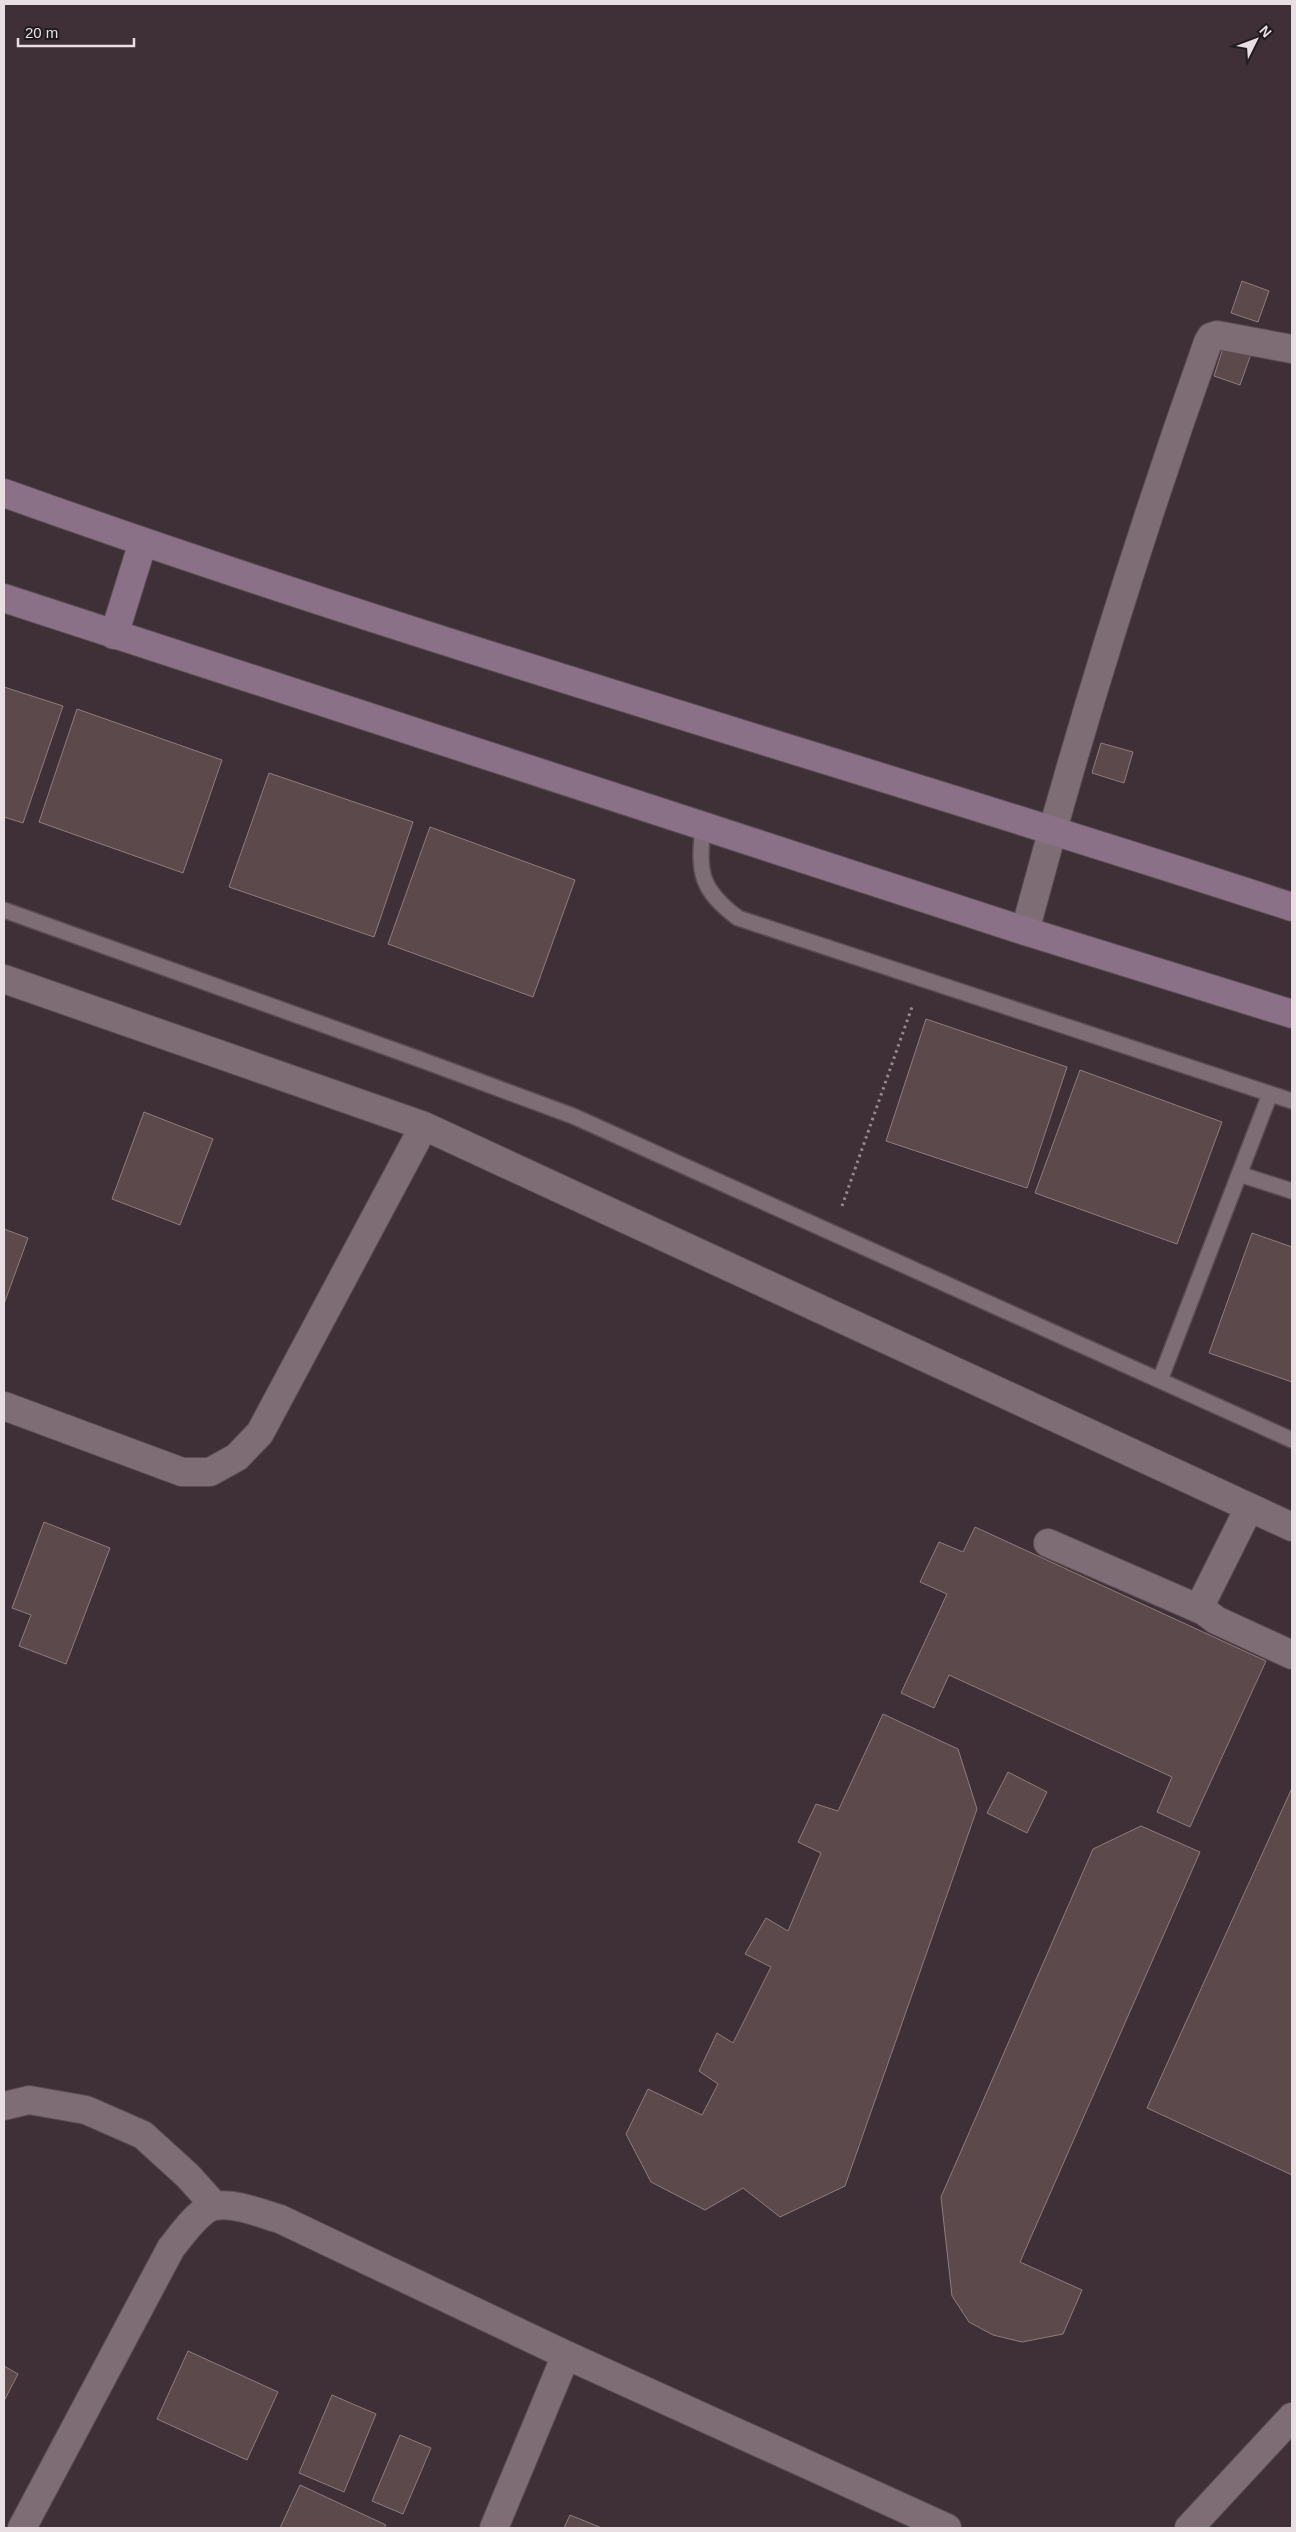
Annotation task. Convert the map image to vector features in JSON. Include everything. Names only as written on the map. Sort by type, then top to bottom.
[{"type":"street","points":[[1024,931],[1052,829],[1157,486],[1208,342],[1211,337],[1217,335],[1292,349]]},
{"type":"street","points":[[4,492],[143,542],[599,690],[1052,829],[1292,908]]},
{"type":"street","points":[[114,635],[143,542]]},
{"type":"street","points":[[4,598],[1024,931],[1292,1014]]},
{"type":"street","points":[[4,979],[424,1126],[1292,1527]]},
{"type":"street","points":[[4,1406],[182,1472],[210,1472],[237,1457],[260,1433],[424,1126]]},
{"type":"street","points":[[1204,1611],[1203,1600],[1248,1508]]},
{"type":"street","points":[[1048,1543],[1204,1611],[1216,1620],[1292,1655]]},
{"type":"street","points":[[4,2106],[29,2100],[86,2110],[143,2135],[188,2176],[215,2206]]},
{"type":"street","points":[[22,2528],[170,2248],[192,2222],[215,2206],[243,2208],[280,2219],[920,2522],[947,2528]]},
{"type":"street","points":[[494,2528],[566,2355]]},
{"type":"street","points":[[1189,2528],[1292,2417]]},
{"type":"lane","points":[[703,827],[699,860],[702,875],[710,892],[722,906],[738,918],[1292,1101]]},
{"type":"lane","points":[[4,910],[564,1113],[1292,1440]]},
{"type":"lane","points":[[1160,1380],[1270,1094]]},
{"type":"lane","points":[[1239,1174],[1292,1191]]},
{"type":"path","points":[[833,1233],[921,980]]},
{"type":"building","points":[[1242,281],[1269,291],[1258,322],[1231,313]]},
{"type":"building","points":[[1224,345],[1251,354],[1240,385],[1214,376]]},
{"type":"building","points":[[4,687],[63,706],[23,823],[4,817]]},
{"type":"building","points":[[77,709],[222,760],[183,873],[39,822]]},
{"type":"building","points":[[1101,743],[1133,752],[1124,783],[1092,773]]},
{"type":"building","points":[[269,773],[413,822],[374,937],[229,887]]},
{"type":"building","points":[[430,827],[575,880],[533,997],[388,944]]},
{"type":"building","points":[[926,1019],[1067,1067],[1027,1188],[886,1141]]},
{"type":"building","points":[[1080,1070],[1222,1122],[1177,1244],[1035,1193]]},
{"type":"building","points":[[144,1112],[213,1139],[180,1225],[112,1199]]},
{"type":"building","points":[[4,1229],[28,1238],[4,1304]]},
{"type":"building","points":[[1252,1233],[1292,1247],[1292,1382],[1209,1353]]},
{"type":"building","points":[[44,1522],[110,1548],[66,1664],[19,1646],[31,1615],[12,1608]]},
{"type":"building","points":[[975,1527],[1266,1661],[1190,1827],[1157,1812],[1172,1777],[949,1675],[934,1708],[901,1693],[947,1594],[920,1582],[939,1542],[963,1552]]},
{"type":"building","points":[[883,1714],[958,1749],[977,1809],[845,2186],[780,2217],[743,2188],[705,2210],[651,2182],[626,2134],[648,2089],[702,2115],[718,2084],[699,2071],[717,2033],[733,2043],[771,1967],[745,1954],[766,1918],[788,1931],[821,1853],[798,1842],[816,1804],[838,1811]]},
{"type":"building","points":[[1008,1772],[1047,1792],[1027,1833],[987,1813]]},
{"type":"building","points":[[1292,1788],[1292,2175],[1147,2108]]},
{"type":"building","points":[[1141,1826],[1200,1852],[1020,2262],[1082,2290],[1063,2334],[1022,2342],[993,2335],[969,2322],[952,2296],[941,2197],[1093,1849]]},
{"type":"building","points":[[188,2351],[278,2392],[247,2460],[157,2419]]},
{"type":"building","points":[[4,2366],[18,2374],[4,2401]]},
{"type":"building","points":[[332,2395],[376,2414],[344,2492],[299,2473]]},
{"type":"building","points":[[400,2435],[431,2448],[403,2514],[372,2501]]},
{"type":"building","points":[[300,2485],[386,2525],[384,2528],[280,2528]]},
{"type":"building","points":[[570,2515],[602,2528],[564,2528]]}]
